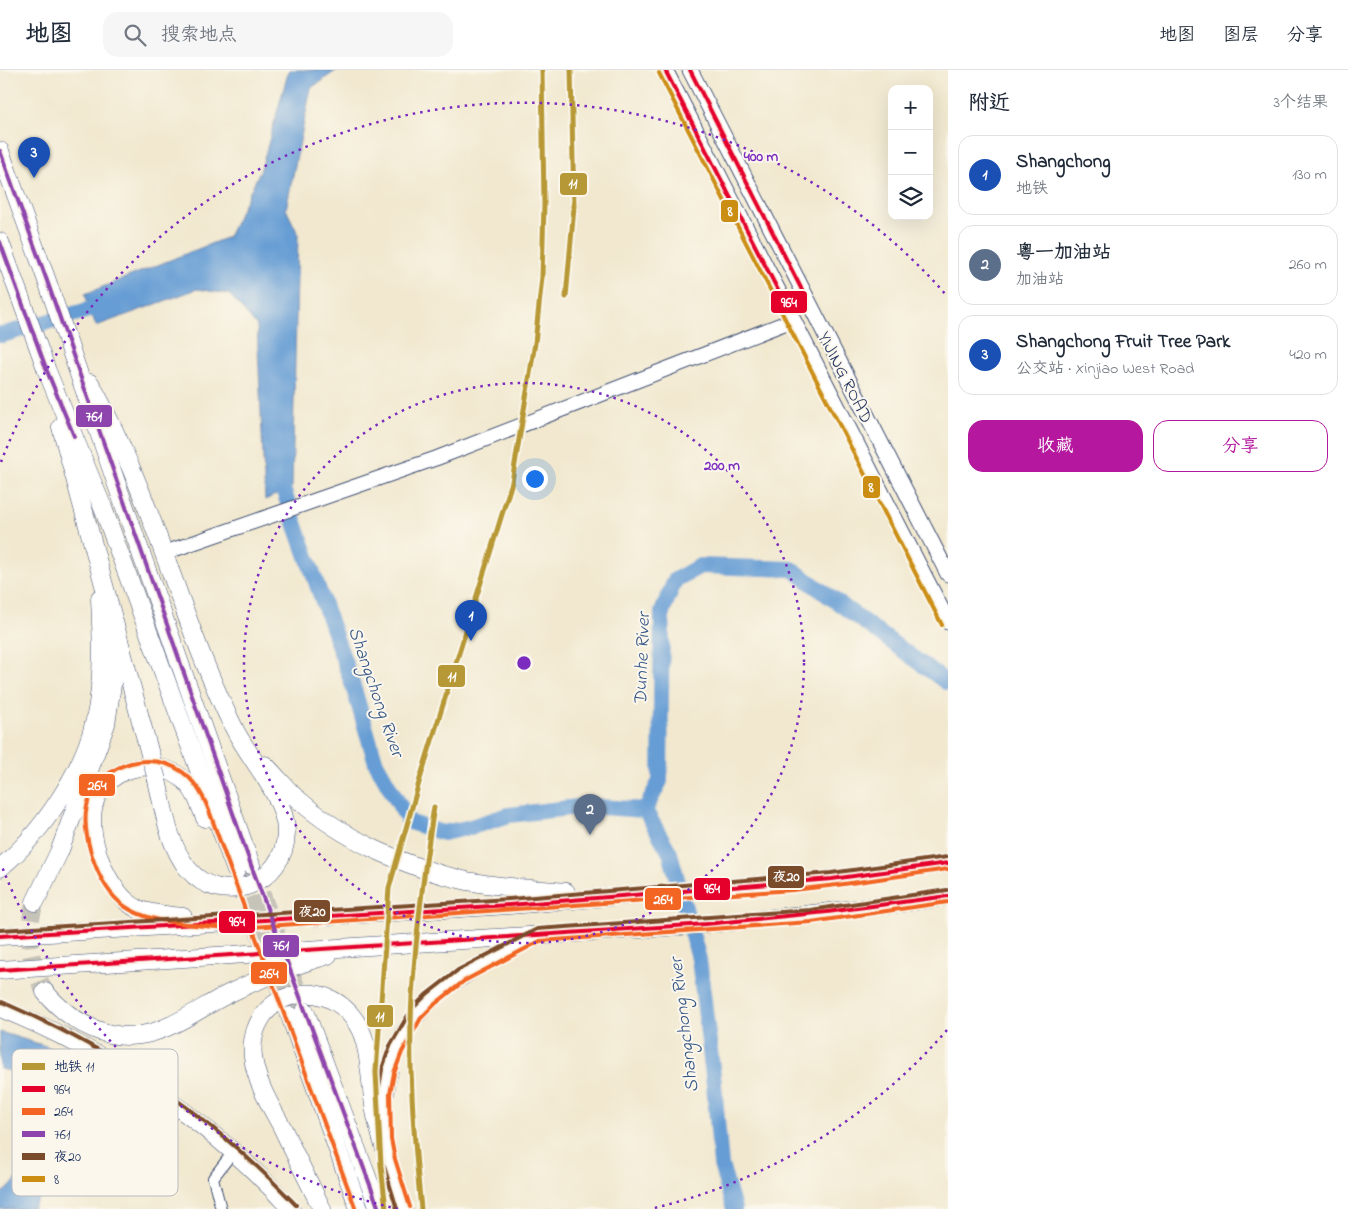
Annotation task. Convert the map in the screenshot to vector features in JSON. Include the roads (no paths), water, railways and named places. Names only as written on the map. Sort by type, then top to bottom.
[{"type":"highway","points":[[0,150],[72,355],[237,870]]},
{"type":"highway","points":[[0,242],[47,370],[103,508],[237,870]]},
{"type":"highway","points":[[47,370],[170,835],[179,855],[189,870],[199,879],[223,889],[234,889],[253,883],[274,868],[279,860],[286,831],[281,809],[236,732],[210,675],[140,491],[102,402],[72,355]]},
{"type":"highway","points":[[0,868],[25,844],[64,793],[77,768],[95,720],[103,648],[100,593],[93,546]]},
{"type":"highway","points":[[35,902],[60,850],[101,740],[110,708],[112,646],[104,591],[93,546]]},
{"type":"highway","points":[[224,705],[239,733],[293,795],[316,814],[373,848],[400,861],[467,881],[610,896]]},
{"type":"highway","points":[[221,922],[158,914],[138,909],[116,892],[105,872],[94,837],[92,816],[98,795],[113,777],[125,770],[136,767],[164,769],[177,774],[193,791],[237,870]]},
{"type":"highway","points":[[0,936],[509,905],[718,889],[832,879],[948,863]]},
{"type":"highway","points":[[0,970],[670,927],[834,913],[948,896]]},
{"type":"highway","points":[[396,1185],[385,1140],[384,1094],[388,1071],[405,1032],[416,1014],[460,976],[538,935]]},
{"type":"highway","points":[[45,992],[64,1012],[100,1032],[127,1036],[146,1034],[174,1023],[226,995],[269,975],[359,946]]},
{"type":"highway","points":[[322,1209],[265,1094],[254,1058],[254,1039],[259,1022],[269,1009],[287,998],[305,993],[331,998],[346,1009],[360,1029],[366,1052],[376,1116],[404,1209]]},
{"type":"highway","points":[[0,1008],[30,1020],[86,1049]]},
{"type":"highway","points":[[291,1016],[349,1209]]},
{"type":"highway","points":[[291,1016],[359,1209]]},
{"type":"highway","points":[[291,1016],[378,1209]]},
{"type":"highway","points":[[178,1109],[233,1152],[291,1209]]},
{"type":"main road","name":"YIJING ROAD","points":[[665,70],[948,622]]},
{"type":"main road","name":"YIJING ROAD","points":[[690,70],[948,574]]},
{"type":"street","points":[[785,304],[804,294]]},
{"type":"street","points":[[164,553],[437,458],[793,320]]},
{"type":"street","points":[[221,1209],[213,1178],[233,1152]]},
{"type":"water","points":[[289,70],[337,70],[311,88],[286,209],[298,234],[292,487],[265,500],[257,326],[229,294],[197,289],[96,326],[85,294],[228,237],[261,169]]},
{"type":"water","points":[[0,1032],[49,1047],[50,1049],[12,1049],[12,1071],[0,1069]]},
{"type":"water","points":[[12,1185],[12,1196],[40,1196],[32,1209],[0,1209],[0,1194]]},
{"type":"waterway","points":[[0,334],[112,303]]},
{"type":"waterway","name":"Shangchong River","points":[[278,471],[353,686],[376,763],[409,822],[443,833],[471,827],[509,815],[586,806],[645,810],[670,853],[699,959],[714,1084],[721,1165],[734,1209]]},
{"type":"waterway","name":"Dunhe River","points":[[645,810],[660,781],[662,612],[675,580],[700,566],[792,569],[946,682]]},
{"type":"tunnel","points":[[252,868],[304,1008]]},
{"type":"tunnel","points":[[237,873],[288,1013]]},
{"type":"tunnel","points":[[35,902],[30,926],[30,948],[35,970],[45,992]]},
{"type":"metro line","name":"11","points":[[386,1209],[381,1166],[376,1072],[389,888],[420,779],[512,482],[535,343],[542,277],[544,204],[542,70]]},
{"type":"metro line","name":"11","points":[[566,297],[574,207],[571,70]]},
{"type":"metro line","name":"11","points":[[421,1209],[412,1103],[411,1023],[418,925],[434,807]]},
{"type":"place","name":"Shangchong Fruit Tree Park","points":[[34,178]]},
{"type":"place","name":"Shangchong","points":[[471,641]]},
{"type":"place","name":"粤一加油站","points":[[590,835]]}]
